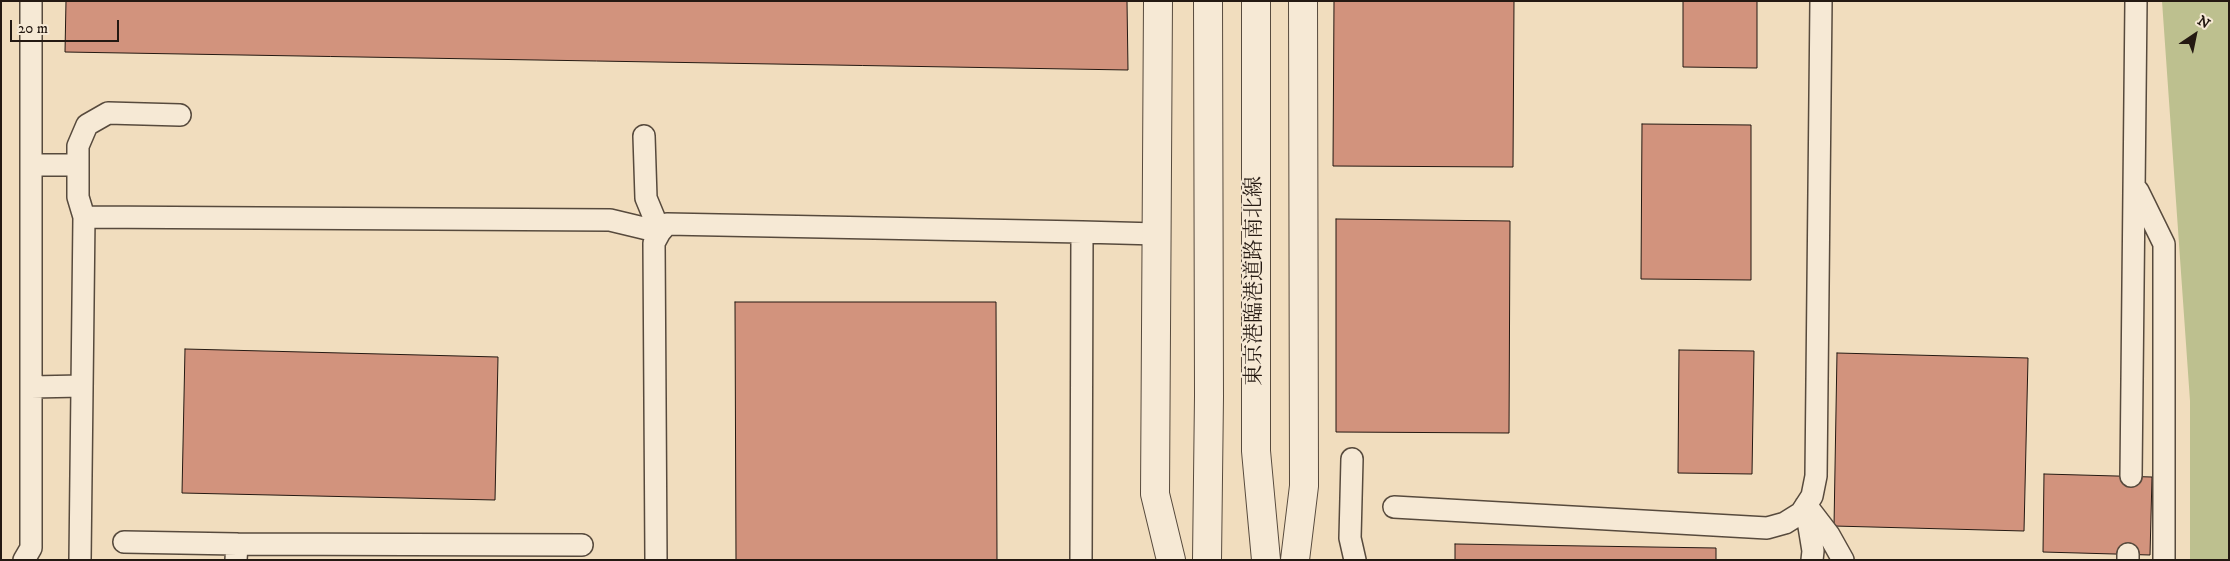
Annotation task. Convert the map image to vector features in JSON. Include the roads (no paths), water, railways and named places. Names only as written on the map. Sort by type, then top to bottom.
[{"type":"street","points":[[1158,1],[1155,494],[1171,560]]},
{"type":"street","points":[[1207,560],[1209,396],[1208,1]]},
{"type":"street","name":"東京港臨港道路南北線","points":[[1256,1],[1256,451],[1266,560]]},
{"type":"street","points":[[1295,560],[1304,486],[1303,1]]},
{"type":"lane","points":[[24,560],[31,548],[31,1]]},
{"type":"lane","points":[[1394,507],[1766,528],[1785,523],[1801,513],[1812,496],[1816,476],[1821,1]]},
{"type":"lane","points":[[2131,476],[2136,1]]},
{"type":"lane","points":[[80,560],[84,217],[78,197],[78,146],[87,125],[108,113],[180,115]]},
{"type":"lane","points":[[644,136],[646,198],[660,232]]},
{"type":"lane","points":[[31,165],[78,165]]},
{"type":"lane","points":[[2135,186],[2164,244],[2164,560]]},
{"type":"lane","points":[[84,217],[610,220],[660,232]]},
{"type":"lane","points":[[656,560],[654,243],[667,224],[1157,234]]},
{"type":"lane","points":[[1081,560],[1082,232]]},
{"type":"lane","points":[[31,387],[82,386]]},
{"type":"lane","points":[[1352,459],[1350,538],[1355,560]]},
{"type":"lane","points":[[1806,505],[1813,551],[1812,560]]},
{"type":"lane","points":[[1806,505],[1829,534],[1843,560]]},
{"type":"lane","points":[[124,542],[237,552],[582,545]]}]
